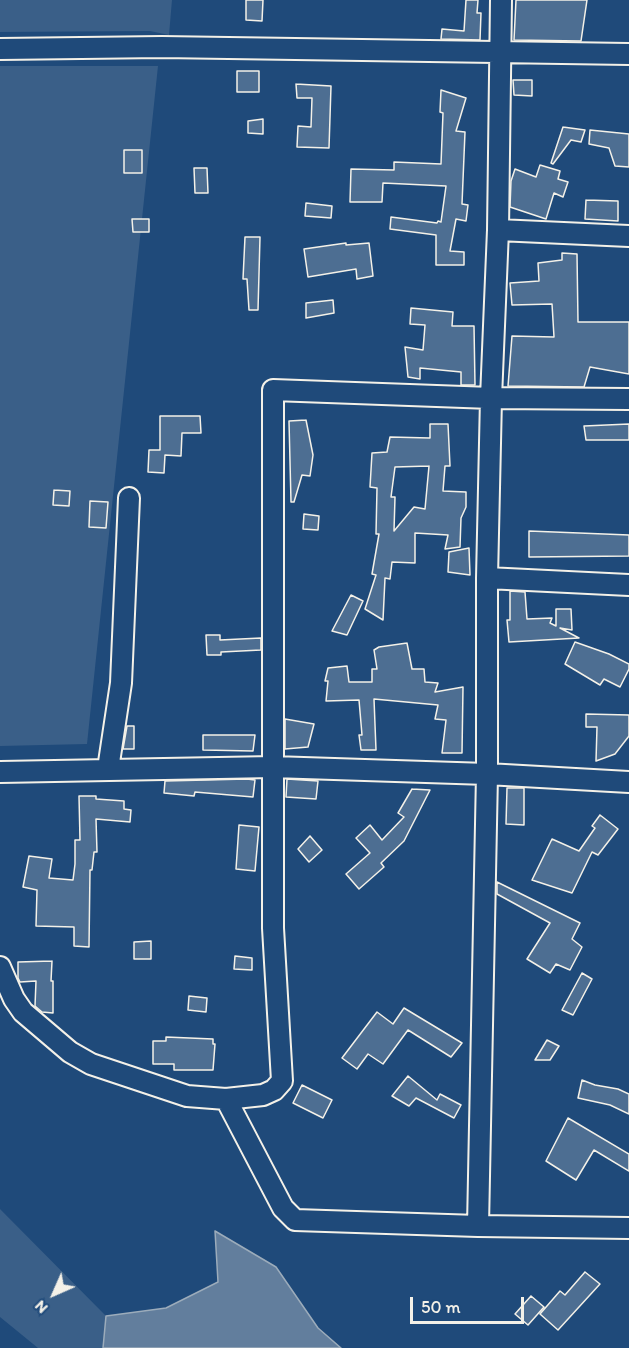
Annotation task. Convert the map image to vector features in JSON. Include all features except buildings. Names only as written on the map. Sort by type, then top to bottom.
[{"type":"street","points":[[478,1226],[487,774],[486,578],[498,230],[501,0]]},
{"type":"street","points":[[0,49],[162,47],[629,54]]},
{"type":"street","points":[[498,230],[629,236]]},
{"type":"street","points":[[0,967],[14,999],[23,1012],[70,1052],[91,1064],[187,1096],[226,1099],[263,1095],[274,1090],[282,1081],[273,928],[273,390],[491,398],[629,399]]},
{"type":"street","points":[[108,770],[120,691],[129,498]]},
{"type":"street","points":[[486,578],[629,585]]},
{"type":"street","points":[[0,772],[273,767],[487,774],[629,782]]},
{"type":"street","points":[[226,1099],[283,1208],[295,1220],[629,1228]]},
{"type":"shaded area","points":[[0,0],[172,0],[169,35],[150,31],[0,32]]},
{"type":"shaded area","points":[[0,66],[158,66],[87,744],[0,746]]},
{"type":"shaded area","points":[[0,1209],[106,1316],[103,1348],[38,1348],[0,1317]]},
{"type":"shaded area","points":[[215,1231],[276,1267],[318,1328],[341,1348],[103,1348],[106,1316],[166,1308],[218,1282]]}]
